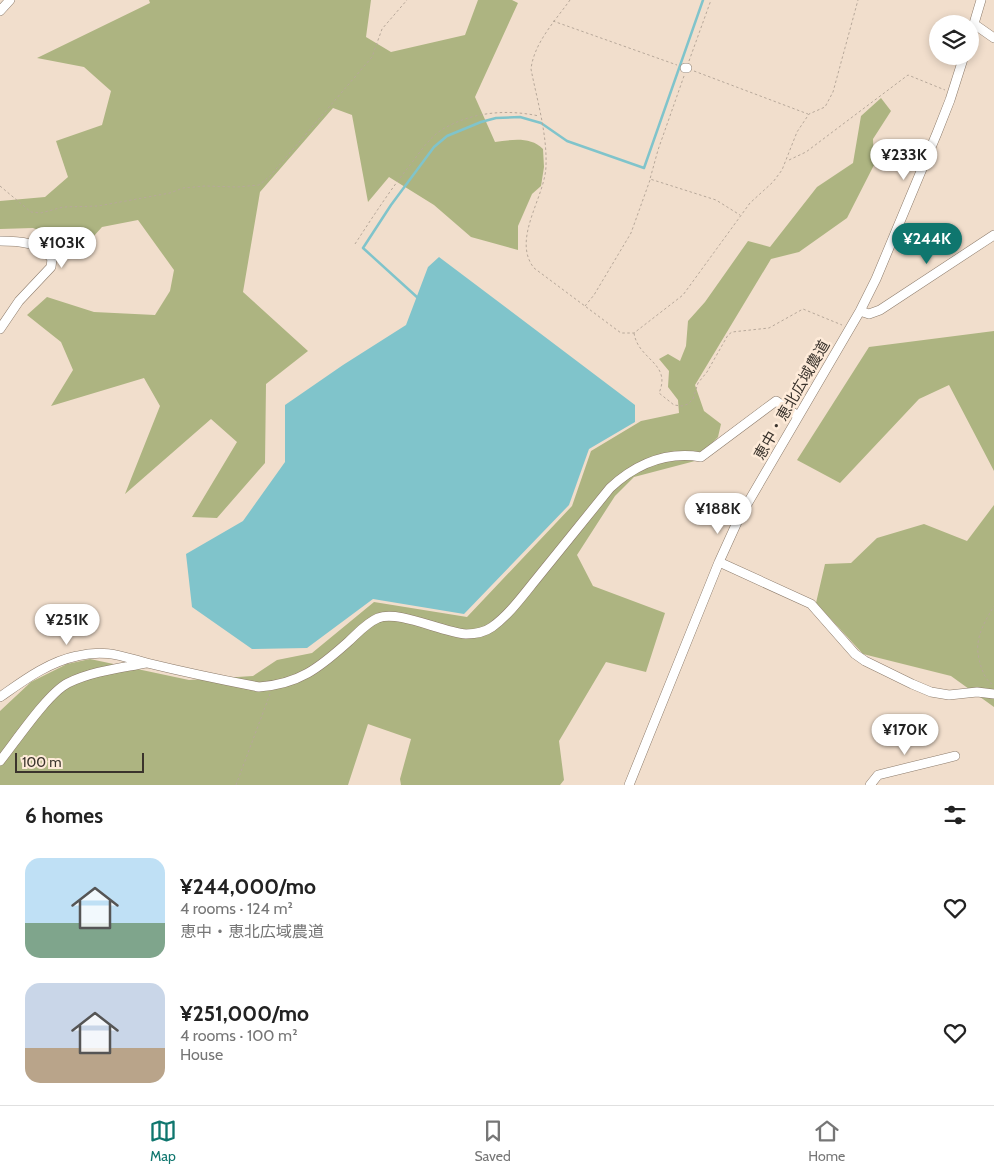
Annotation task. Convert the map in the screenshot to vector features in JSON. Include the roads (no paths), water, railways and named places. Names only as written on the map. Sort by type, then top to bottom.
[{"type":"street","points":[[0,11],[10,0]]},
{"type":"street","points":[[977,15],[981,0]]},
{"type":"street","points":[[979,28],[994,38]]},
{"type":"street","name":"恵中・恵北広域農道","points":[[629,785],[719,562],[739,518],[860,311],[895,233],[961,65]]},
{"type":"street","points":[[860,311],[869,314],[880,310],[994,235]]},
{"type":"street","points":[[0,241],[30,243],[52,259],[51,267],[19,301],[0,329]]},
{"type":"street","points":[[0,697],[28,677],[58,662],[76,656],[95,653],[120,654],[146,662],[259,687],[294,681],[308,674],[324,663],[365,626],[377,619],[388,616],[467,634],[482,632],[491,628],[510,610],[610,488],[625,475],[648,462],[686,454],[701,457],[776,401],[798,416]]},
{"type":"street","points":[[719,562],[811,604],[855,654],[865,661],[912,684],[931,692],[949,695],[977,692],[994,694]]},
{"type":"street","points":[[0,761],[50,698],[66,684],[80,678],[146,662]]},
{"type":"street","points":[[870,785],[878,775],[955,756]]},
{"type":"water","points":[[439,257],[635,405],[635,422],[589,449],[569,505],[464,614],[373,599],[307,648],[252,649],[192,607],[186,554],[243,521],[285,462],[285,405],[406,325],[428,267]]},
{"type":"waterway","points":[[418,298],[363,248],[391,205],[434,147],[447,136],[481,122],[496,118],[520,117],[541,123],[567,141],[644,168],[703,0]]}]
